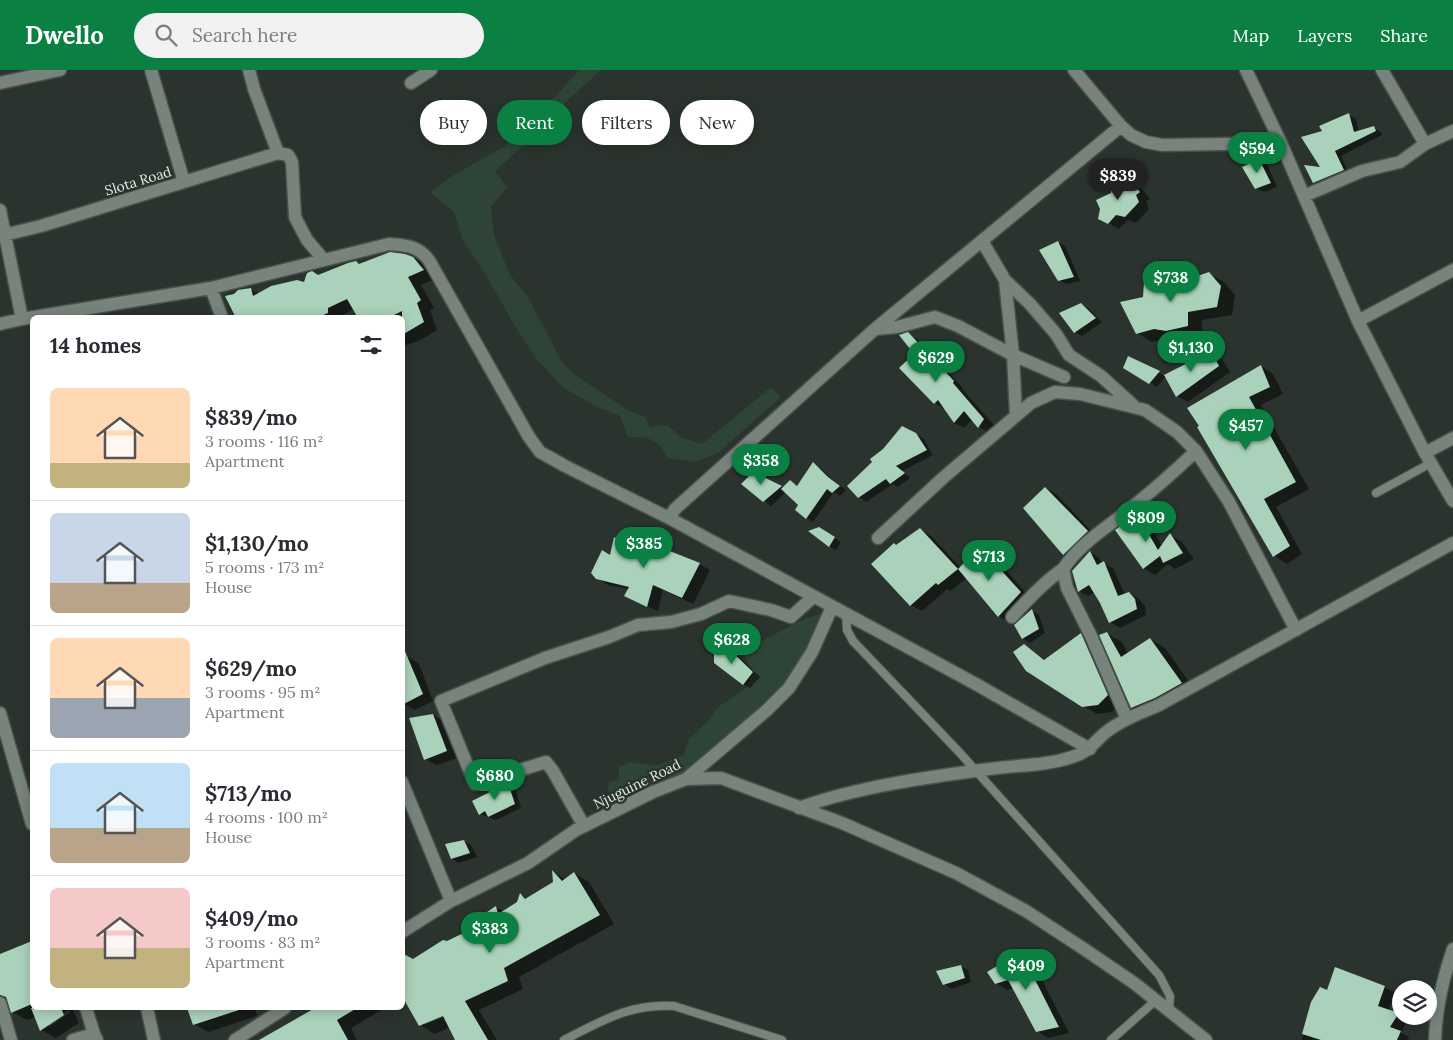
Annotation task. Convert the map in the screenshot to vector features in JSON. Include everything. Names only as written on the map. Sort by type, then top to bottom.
[{"type":"street","points":[[0,83],[60,70]]},
{"type":"street","points":[[151,70],[184,182]]},
{"type":"street","points":[[249,70],[254,89],[278,153],[288,155],[292,162],[294,217],[307,240],[324,260]]},
{"type":"street","points":[[411,83],[431,70]]},
{"type":"street","points":[[1074,70],[1121,126],[1131,136],[1146,142],[1162,145],[1281,143]]},
{"type":"street","points":[[1246,70],[1281,143],[1358,321],[1428,458],[1453,501]]},
{"type":"street","points":[[1382,70],[1425,144]]},
{"type":"street","points":[[669,518],[674,509],[875,330],[1121,126]]},
{"type":"street","points":[[1304,196],[1362,171],[1400,162],[1425,144],[1453,131]]},
{"type":"street","name":"Slota Road","points":[[2,235],[41,226],[278,153]]},
{"type":"street","points":[[0,210],[2,235],[22,319]]},
{"type":"street","points":[[982,241],[1005,280],[1030,304],[1056,334],[1069,355],[1102,376],[1136,407]]},
{"type":"street","points":[[49,315],[210,288],[389,244],[406,245],[414,248],[425,254],[529,437],[540,452],[669,518],[974,683],[1090,749]]},
{"type":"street","points":[[1358,321],[1453,270]]},
{"type":"street","points":[[1005,280],[1013,355],[1016,415]]},
{"type":"street","points":[[210,288],[221,315]]},
{"type":"street","points":[[875,330],[896,327],[935,317],[958,326],[1013,355],[1064,377]]},
{"type":"street","points":[[0,324],[30,318]]},
{"type":"street","points":[[1055,392],[1075,359]]},
{"type":"street","points":[[878,538],[944,477],[1031,403],[1055,392],[1080,394],[1146,410],[1177,432],[1196,451],[1229,502],[1296,630]]},
{"type":"street","points":[[1428,458],[1453,438]]},
{"type":"street","points":[[1012,617],[1031,596],[1063,568],[1082,546],[1127,512],[1196,451]]},
{"type":"street","points":[[799,808],[858,791],[975,770],[1054,762],[1073,757],[1090,749],[1105,733],[1126,719],[1159,705],[1453,543]]},
{"type":"street","points":[[1063,568],[1067,588],[1091,636],[1126,719]]},
{"type":"street","points":[[584,826],[546,762],[475,784],[441,701],[545,658],[638,625],[671,622],[701,614],[729,601],[791,617],[813,597]]},
{"type":"street","name":"Njuguine Road","points":[[405,930],[451,901],[528,863],[576,830],[653,792],[686,779],[789,688],[812,652],[832,607]]},
{"type":"street","points":[[0,713],[30,817]]},
{"type":"street","points":[[686,779],[721,778],[842,823],[956,873],[1026,911],[1126,978],[1206,1040]]},
{"type":"street","points":[[405,789],[451,901]]},
{"type":"street","points":[[1435,1040],[1445,974],[1453,949]]},
{"type":"street","points":[[0,1003],[12,1040]]},
{"type":"street","points":[[73,1040],[96,1037],[87,1010]]},
{"type":"street","points":[[147,1010],[154,1040]]},
{"type":"street","points":[[235,1040],[282,1010]]},
{"type":"lane","points":[[1376,493],[1428,458]]},
{"type":"lane","points":[[846,614],[847,630],[854,641],[975,770],[1159,975],[1170,996],[1169,1011]]},
{"type":"lane","points":[[1111,1040],[1155,1000]]},
{"type":"lane","points":[[564,1040],[615,1014],[661,1005],[674,1006],[782,1040]]},
{"type":"green space","points":[[601,70],[568,100],[552,100],[556,96],[578,71]]},
{"type":"green space","points":[[524,145],[495,171],[507,187],[491,207],[494,235],[510,275],[528,297],[562,362],[574,374],[629,411],[645,417],[650,427],[667,425],[682,438],[702,444],[771,387],[781,397],[718,453],[695,462],[667,458],[660,446],[652,440],[641,437],[628,437],[620,416],[597,407],[564,388],[536,359],[462,239],[454,212],[430,192],[457,173],[505,146]]},
{"type":"green space","points":[[820,614],[812,652],[789,688],[686,779],[612,813],[607,783],[619,780],[619,767],[629,762],[655,766],[684,755],[688,740],[708,721],[718,707],[747,687],[753,672],[742,651],[804,619]]},
{"type":"building","points":[[1349,113],[1354,132],[1374,126],[1376,131],[1335,151],[1344,170],[1313,183],[1304,165],[1320,167],[1301,137],[1322,131],[1319,126]]},
{"type":"building","points":[[1259,159],[1271,183],[1255,189],[1242,167]]},
{"type":"building","points":[[1121,177],[1127,184],[1130,180],[1140,192],[1136,195],[1139,202],[1125,217],[1116,215],[1108,224],[1098,219],[1100,209],[1096,200],[1111,193],[1111,185]]},
{"type":"building","points":[[1058,241],[1074,277],[1058,281],[1039,250]]},
{"type":"building","points":[[390,252],[413,257],[424,270],[408,277],[421,300],[417,303],[424,322],[405,333],[405,315],[402,315],[402,311],[394,315],[356,315],[347,299],[328,308],[328,313],[323,315],[234,315],[225,296],[234,294],[238,290],[251,288],[253,296],[271,286],[297,280],[304,282],[307,273],[312,271],[318,275],[348,263],[356,261],[359,264]]},
{"type":"building","points":[[1209,272],[1221,286],[1217,307],[1188,312],[1188,326],[1166,331],[1154,329],[1136,334],[1120,302],[1143,297],[1144,282],[1158,273],[1159,281],[1169,279],[1174,284]]},
{"type":"building","points":[[1081,303],[1096,318],[1074,333],[1059,313]]},
{"type":"building","points":[[908,332],[954,381],[953,383],[984,419],[978,428],[964,411],[954,423],[938,400],[934,404],[899,368],[914,354],[899,335]]},
{"type":"building","points":[[1211,351],[1219,366],[1176,397],[1164,375]]},
{"type":"building","points":[[1128,356],[1160,371],[1149,384],[1123,368]]},
{"type":"building","points":[[1261,365],[1270,387],[1249,397],[1296,482],[1264,499],[1290,546],[1273,557],[1187,408]]},
{"type":"building","points":[[902,426],[916,433],[927,450],[896,466],[905,473],[890,484],[886,479],[858,498],[847,486],[872,462],[870,459],[883,449]]},
{"type":"building","points":[[813,462],[840,486],[832,493],[827,489],[806,519],[795,510],[798,505],[781,489],[790,480],[797,486]]},
{"type":"building","points":[[753,472],[782,486],[763,502],[741,484]]},
{"type":"building","points":[[1045,487],[1088,531],[1063,555],[1023,508]]},
{"type":"building","points":[[1137,514],[1158,550],[1170,533],[1183,553],[1163,563],[1160,556],[1143,569],[1115,530]]},
{"type":"building","points":[[819,527],[835,537],[829,547],[808,531]]},
{"type":"building","points":[[920,528],[958,569],[938,585],[936,583],[910,606],[871,564],[894,543],[896,545]]},
{"type":"building","points":[[624,534],[645,546],[647,542],[700,563],[682,598],[653,585],[647,607],[624,596],[629,587],[596,579],[591,573],[602,550],[610,555],[614,537],[620,540]]},
{"type":"building","points":[[980,547],[1021,592],[998,617],[958,569]]},
{"type":"building","points":[[1090,551],[1097,565],[1104,561],[1118,596],[1129,592],[1135,599],[1137,609],[1109,623],[1089,585],[1078,592],[1072,571]]},
{"type":"building","points":[[1032,609],[1039,629],[1022,639],[1014,625]]},
{"type":"building","points":[[1107,632],[1121,657],[1150,638],[1182,683],[1155,698],[1131,708],[1099,635]]},
{"type":"building","points":[[1081,633],[1108,695],[1098,705],[1082,707],[1026,671],[1013,652],[1024,644],[1044,660]]},
{"type":"building","points":[[727,647],[753,672],[743,685],[714,663],[714,648]]},
{"type":"building","points":[[405,651],[423,694],[405,703]]},
{"type":"building","points":[[433,714],[447,751],[424,760],[409,718]]},
{"type":"building","points":[[508,783],[515,804],[488,817],[485,811],[479,815],[472,801]]},
{"type":"building","points":[[464,840],[470,853],[451,859],[445,844]]},
{"type":"building","points":[[552,870],[562,881],[574,872],[600,915],[504,968],[508,981],[465,1001],[488,1040],[455,1040],[443,1016],[419,1026],[405,1001],[405,955],[413,959],[443,940],[447,941],[478,926],[475,920],[496,906],[498,914],[517,902],[520,893],[525,899],[553,882]]},
{"type":"building","points":[[30,942],[30,1005],[11,1013],[6,997],[0,995],[0,954]]},
{"type":"building","points":[[1021,952],[1059,1027],[1036,1032],[1008,980],[995,984],[987,972]]},
{"type":"building","points":[[961,965],[965,978],[943,985],[936,971]]},
{"type":"building","points":[[1335,967],[1385,986],[1378,1006],[1392,1011],[1392,1024],[1390,1027],[1401,1031],[1397,1040],[1321,1040],[1302,1034],[1311,1002],[1320,987],[1327,990]]},
{"type":"building","points":[[32,1010],[62,1010],[64,1015],[40,1031]]},
{"type":"building","points":[[188,1010],[239,1010],[193,1025]]},
{"type":"building","points":[[312,1010],[354,1010],[337,1020],[348,1040],[259,1040]]}]
